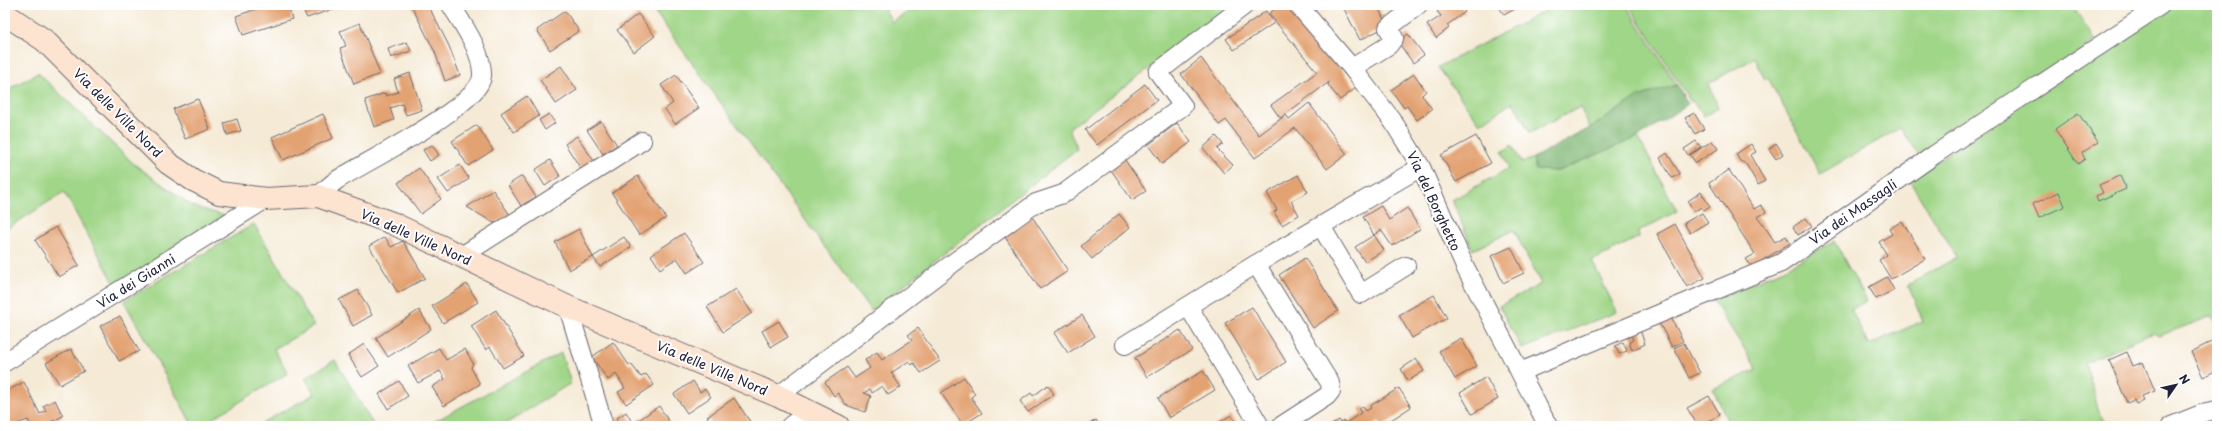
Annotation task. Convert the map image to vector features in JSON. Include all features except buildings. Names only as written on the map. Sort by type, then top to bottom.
[{"type":"street","points":[[318,196],[336,181],[448,114],[478,88],[482,77],[479,56],[451,5]]},
{"type":"street","points":[[778,396],[957,260],[1036,203],[1062,194],[1183,106],[1158,72],[1245,5]]},
{"type":"street","name":"Via del Borghetto","points":[[1298,5],[1352,68],[1392,120],[1421,168],[1465,267],[1548,426]]},
{"type":"street","points":[[1352,68],[1389,45],[1394,38],[1388,28],[1418,5]]},
{"type":"street","name":"Via dei Massagli","points":[[1520,372],[1781,263],[1934,155],[2161,5]]},
{"type":"street","name":"Via delle Ville Nord","points":[[5,14],[44,40],[168,162],[193,180],[219,192],[266,199],[318,196],[392,223],[460,257],[568,307],[778,396],[838,426]]},
{"type":"street","points":[[460,257],[642,141]]},
{"type":"street","points":[[1125,345],[1256,264],[1421,168]]},
{"type":"street","name":"Via dei Gianni","points":[[5,362],[266,199]]},
{"type":"street","points":[[1321,226],[1361,294],[1406,266]]},
{"type":"street","points":[[1256,264],[1330,383],[1331,391],[1327,396],[1281,426]]},
{"type":"street","points":[[1188,306],[1260,426]]},
{"type":"street","points":[[568,307],[604,426]]},
{"type":"street","points":[[2171,426],[2206,412],[2217,410]]},
{"type":"street","points":[[790,426],[809,412]]},
{"type":"green space","points":[[650,5],[883,5],[892,22],[919,5],[1234,5],[1069,128],[1077,149],[871,311]]},
{"type":"green space","points":[[1549,5],[1626,5],[1677,85],[1638,97],[1590,128],[1580,107],[1530,133],[1513,102],[1480,124],[1438,67],[1551,8]]},
{"type":"green space","points":[[1629,5],[2072,5],[2096,41],[1919,156],[1900,128],[1820,174],[1768,78],[1765,80],[1755,58],[1709,83],[1718,108],[1704,116],[1693,101],[1691,102]]},
{"type":"green space","points":[[2168,5],[2217,5],[2217,325],[2212,316],[2159,336],[2153,333],[2085,362],[2098,409],[2108,426],[1730,426],[1713,389],[1757,369],[1713,300],[1786,268],[1834,241],[1867,301],[1851,309],[1868,345],[1923,321],[1908,285],[1957,257],[1909,180]]},
{"type":"green space","points":[[38,73],[134,164],[192,206],[229,217],[116,286],[64,192],[5,230],[5,91]]},
{"type":"green space","points":[[1677,85],[1688,104],[1638,137],[1558,171],[1536,170],[1533,158],[1590,128],[1638,97]]},
{"type":"green space","points":[[1638,137],[1677,211],[1638,232],[1639,237],[1592,261],[1617,312],[1522,349],[1499,306],[1541,284],[1514,230],[1473,250],[1452,200],[1509,168],[1502,152],[1512,145],[1522,163],[1533,158],[1536,170],[1558,171]]},
{"type":"green space","points":[[254,224],[314,326],[274,349],[288,373],[200,426],[193,426],[124,301]]},
{"type":"green space","points":[[561,353],[571,383],[502,426],[426,426]]},
{"type":"green space","points":[[335,360],[374,426],[256,426],[315,394],[305,378]]}]
